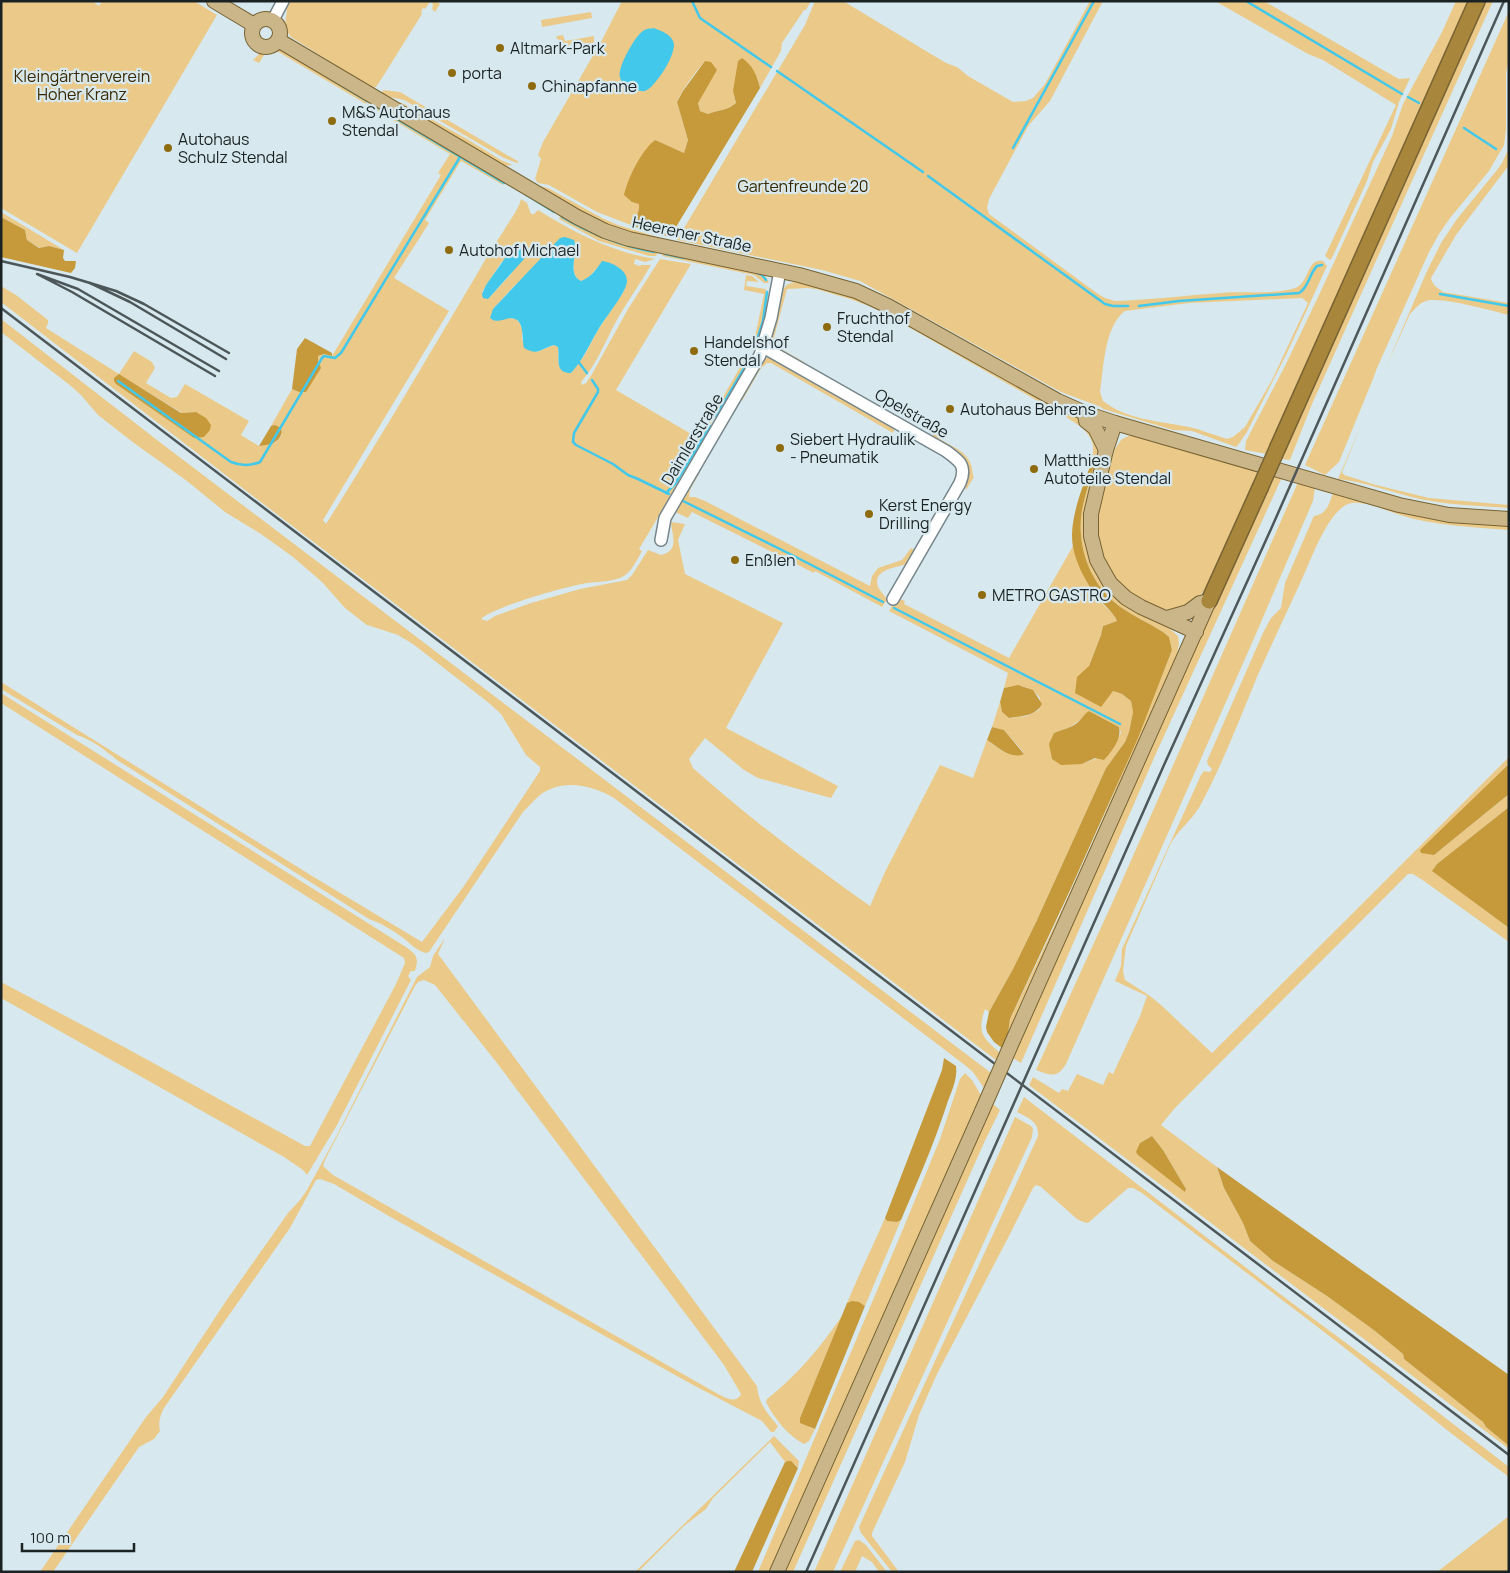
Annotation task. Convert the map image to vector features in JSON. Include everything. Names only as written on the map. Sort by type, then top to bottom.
[{"type":"highway","points":[[1210,601],[1477,1]]},
{"type":"main road","points":[[214,1],[254,25]]},
{"type":"main road","points":[[260,19],[273,20],[279,27],[280,36],[276,44],[267,47],[258,44],[252,34],[254,25],[260,19]]},
{"type":"main road","name":"Heerener Straße","points":[[278,40],[591,224],[616,235],[645,243],[828,282],[856,291],[876,300],[1040,392],[1085,413],[1115,423],[1399,504],[1449,514],[1509,519]]},
{"type":"main road","points":[[1085,413],[1086,421],[1095,428],[1106,450]]},
{"type":"main road","points":[[1115,423],[1106,450],[1090,519],[1094,554],[1106,577],[1120,593],[1140,607],[1196,632]]},
{"type":"main road","points":[[1167,618],[1188,612],[1200,603],[1210,601]]},
{"type":"main road","points":[[777,1572],[1210,601]]},
{"type":"street","points":[[273,20],[283,1]]},
{"type":"street","name":"Daimlerstraße","points":[[661,540],[665,518],[763,347],[780,271]]},
{"type":"street","name":"Opelstraße","points":[[763,347],[946,451],[962,464],[964,474],[960,483],[893,599]]},
{"type":"green space","name":"Kleingärtnerverein Hoher Kranz","points":[[1,1],[92,1],[99,6],[102,1],[194,1],[217,15],[77,253],[1,208]]},
{"type":"green space","points":[[288,1],[436,1],[440,4],[435,12],[432,9],[433,4],[430,2],[425,9],[423,8],[422,14],[382,78],[376,87],[372,88],[291,37],[287,31],[286,24],[287,11],[285,7]]},
{"type":"green space","points":[[622,1],[811,1],[782,43],[781,51],[760,88],[757,77],[733,91],[736,103],[732,106],[708,114],[700,111],[698,103],[705,61],[697,71],[677,102],[688,140],[684,153],[654,140],[632,202],[639,203],[636,227],[597,212],[549,185],[538,183],[535,179],[541,159],[538,155],[543,142],[602,40]]},
{"type":"green space","name":"Gartenfreunde 20","points":[[815,1],[843,1],[1013,102],[1026,101],[1033,98],[1045,84],[1090,1],[1103,1],[1050,101],[1025,132],[989,199],[987,208],[989,214],[1098,294],[1115,301],[1287,290],[1300,285],[1314,263],[1323,261],[1327,266],[1287,353],[1247,432],[1238,445],[1236,447],[1192,431],[1173,430],[1103,409],[1061,392],[860,281],[822,270],[677,240],[805,25]],"holes":[[[1302,298],[1308,303],[1272,380],[1245,427],[1233,437],[1227,439],[1189,427],[1133,416],[1103,401],[1100,392],[1106,348],[1113,327],[1125,311],[1189,303]]]},
{"type":"green space","points":[[1215,1],[1264,1],[1399,79],[1410,78],[1399,102],[1391,129],[1373,162],[1367,181],[1330,260],[1325,256],[1396,105],[1323,60],[1308,54]]},
{"type":"green space","points":[[1456,1],[1471,1],[1267,454],[1245,450],[1246,441],[1319,295],[1392,136],[1403,104],[1442,32]]},
{"type":"green space","points":[[1483,1],[1493,1],[1312,404],[1290,460],[1281,459],[1287,443]]},
{"type":"green space","points":[[1509,11],[1509,58],[1506,73],[1506,130],[1504,145],[1489,171],[1450,218],[1429,252],[1377,368],[1339,462],[1325,475],[1305,465]]},
{"type":"green space","points":[[591,12],[592,18],[542,27],[541,20]]},
{"type":"green space","points":[[563,35],[565,41],[594,36],[594,42],[588,52],[572,41],[569,46],[556,38]]},
{"type":"green space","points":[[279,48],[368,99],[366,104],[275,50],[266,52],[259,63],[253,60],[261,52]]},
{"type":"green space","points":[[383,90],[400,92],[519,162],[504,158],[404,100],[382,93]]},
{"type":"green space","points":[[387,100],[402,103],[513,165],[503,166]]},
{"type":"green space","points":[[376,104],[506,180],[503,185],[461,161],[425,220],[429,223],[394,278],[449,311],[323,520],[326,524],[486,258],[516,212],[521,199],[527,203],[531,214],[538,210],[594,240],[624,252],[655,259],[645,262],[635,259],[634,264],[640,266],[651,265],[618,318],[592,367],[581,382],[582,385],[586,383],[592,374],[628,309],[660,259],[691,264],[616,390],[698,438],[705,427],[707,428],[747,355],[752,360],[718,417],[715,416],[710,425],[712,427],[639,549],[642,551],[636,562],[627,574],[619,578],[545,593],[514,603],[481,619],[487,621],[495,616],[531,603],[580,589],[627,580],[648,550],[661,555],[671,550],[674,542],[671,522],[685,524],[678,540],[685,574],[783,623],[726,728],[838,786],[831,798],[758,778],[744,770],[705,738],[689,759],[693,768],[780,840],[870,906],[885,872],[940,765],[973,778],[987,740],[1009,753],[1024,753],[1004,730],[992,727],[1000,702],[1002,712],[1009,718],[1027,716],[1039,710],[1040,698],[1028,688],[1015,686],[1004,688],[1008,673],[889,611],[897,598],[905,601],[904,604],[1009,658],[1073,546],[1092,591],[1117,621],[1103,626],[1089,666],[1113,691],[1122,694],[1131,701],[1133,712],[1125,742],[1106,768],[1013,969],[989,1012],[985,1009],[981,1029],[985,1038],[1000,1053],[996,1060],[249,493],[1,302],[1,286],[48,320],[46,328],[119,374],[134,351],[152,362],[155,368],[146,383],[171,398],[177,397],[185,384],[249,421],[241,435],[259,446],[275,443],[282,435],[274,425],[271,426],[292,389],[299,392],[318,361],[318,356],[324,354],[332,356],[441,175],[438,173],[450,154],[373,108]],"holes":[[[577,246],[574,266],[577,279],[581,281],[587,279],[598,267],[624,273],[627,281],[624,291],[598,330],[584,356],[571,373],[562,370],[560,367],[558,347],[554,345],[537,352],[522,340],[522,329],[516,319],[508,318],[493,309],[514,286]],[[502,261],[512,273],[488,299],[482,292]],[[120,375],[182,413],[196,412],[194,438],[116,384],[116,376]],[[1089,711],[1119,727],[1121,733],[1110,753],[1082,764],[1054,733],[1077,722]]]},
{"type":"green space","points":[[1509,148],[1509,165],[1456,235],[1431,278],[1434,284],[1443,292],[1509,303],[1509,315],[1454,302],[1426,301],[1417,306],[1410,314],[1386,367],[1441,243],[1457,219],[1497,170]]},
{"type":"green space","points":[[537,187],[548,188],[602,218],[618,225],[667,240],[667,242],[607,228]]},
{"type":"green space","points":[[1,212],[64,250],[49,246],[40,248],[27,240],[25,230],[1,217]]},
{"type":"green space","points":[[561,214],[658,252],[656,256],[649,256],[599,241],[559,219]]},
{"type":"green space","points":[[663,253],[758,271],[765,275],[769,283],[764,283],[754,275],[662,256]]},
{"type":"green space","points":[[746,275],[752,276],[759,282],[747,281],[746,286],[765,289],[768,293],[765,322],[757,347],[751,347],[764,294],[744,290]]},
{"type":"green space","points":[[803,281],[854,294],[1061,407],[1087,425],[1099,444],[1091,561],[1178,636],[1177,655],[1008,1034],[1010,1019],[1095,836],[1154,697],[1172,650],[1169,637],[1124,610],[1109,597],[1100,587],[1087,563],[1081,537],[1082,510],[1094,465],[1091,440],[1084,430],[1068,418],[886,314],[850,299],[816,289],[787,289],[773,341],[774,345],[804,362],[801,364],[776,350],[771,345],[770,340],[774,316],[785,287],[793,282]]},
{"type":"green space","points":[[1,319],[157,440],[991,1073],[984,1088],[973,1072],[966,1066],[605,793],[587,787],[568,785],[558,786],[540,795],[523,812],[429,952],[426,953],[117,760],[98,745],[77,735],[1,689],[1,682],[312,876],[422,942],[464,886],[540,771],[540,767],[526,755],[501,714],[489,703],[413,644],[398,635],[367,625],[345,608],[322,582],[293,557],[261,534],[225,512],[187,481],[98,415],[71,386],[1,332]]},
{"type":"green space","points":[[764,358],[772,358],[893,427],[893,433],[771,363],[767,363],[761,368],[742,401],[740,397]]},
{"type":"green space","points":[[1362,423],[1342,472],[1344,475],[1429,498],[1509,505],[1509,508],[1431,501],[1338,479]]},
{"type":"green space","points":[[936,431],[943,435],[940,439],[958,449],[970,462],[974,477],[966,490],[964,485],[967,480],[932,437]]},
{"type":"green space","points":[[1128,436],[1135,436],[1260,468],[1208,584],[1198,598],[1179,609],[1161,609],[1133,594],[1110,571],[1100,550],[1097,528],[1098,507],[1115,449],[1121,440]]},
{"type":"green space","points":[[698,471],[700,472],[690,490],[689,497],[705,501],[870,586],[872,576],[878,568],[902,560],[911,548],[915,550],[909,563],[882,572],[879,576],[877,581],[878,587],[887,600],[882,607],[815,571],[814,573],[692,512],[688,518],[675,512]]},
{"type":"green space","points":[[1275,473],[1283,475],[1154,758],[1021,1063],[1013,1058],[1024,1031],[1259,502],[1263,501]]},
{"type":"green space","points":[[1299,480],[1315,487],[1313,501],[1066,1064],[1056,1074],[1036,1070],[1114,899]]},
{"type":"green space","points":[[1333,493],[1509,522],[1509,530],[1426,522],[1360,503],[1348,504],[1341,508],[1328,524],[1318,543],[1257,677],[1230,743],[1200,806],[1170,845],[1126,946],[1123,971],[1125,980],[1161,1005],[1212,1053],[1509,757],[1509,764],[1434,855],[1509,794],[1509,807],[1437,864],[1433,871],[1509,928],[1509,942],[1424,881],[1413,874],[1408,874],[1175,1108],[1161,1125],[1217,1167],[1224,1188],[1243,1223],[1250,1241],[1273,1261],[1327,1296],[1375,1331],[1403,1354],[1404,1359],[1483,1422],[1486,1427],[1509,1446],[1509,1449],[1029,1085],[1033,1077],[1059,1093],[1062,1089],[1068,1091],[1077,1074],[1103,1085],[1109,1072],[1113,1074],[1140,1016],[1147,996],[1115,981],[1121,966],[1122,949],[1201,775],[1204,771],[1210,772],[1212,769],[1207,761],[1263,633],[1271,618],[1281,608],[1285,583],[1313,518],[1325,511]],"holes":[[[1152,1136],[1163,1150],[1186,1189],[1185,1191],[1140,1143]]]},
{"type":"green space","points":[[1,693],[406,947],[415,955],[417,963],[415,971],[411,971],[408,976],[411,980],[337,1125],[307,1175],[284,1157],[1,998],[1,982],[305,1146],[310,1146],[396,984],[405,963],[404,958],[1,703]]},
{"type":"green space","points":[[445,938],[438,954],[757,1386],[759,1398],[764,1408],[778,1426],[774,1432],[771,1432],[762,1421],[695,1386],[334,1184],[320,1179],[316,1180],[290,1228],[164,1408],[160,1419],[160,1431],[154,1439],[139,1447],[53,1572],[40,1572],[146,1417],[163,1397],[226,1301],[288,1213],[307,1190],[417,977],[430,967],[433,956]],"holes":[[[424,980],[435,985],[497,1063],[724,1365],[741,1394],[739,1397],[731,1399],[718,1394],[333,1175],[323,1166],[415,986],[418,982]]]},
{"type":"green space","points":[[965,1073],[972,1080],[981,1095],[972,1118],[772,1572],[758,1572],[903,1229],[940,1139],[960,1079]]},
{"type":"green space","points":[[1024,1097],[1509,1467],[1509,1477],[1341,1345],[1142,1193],[1133,1188],[1128,1188],[1088,1223],[1077,1219],[1041,1187],[1036,1185],[937,1374],[919,1415],[905,1462],[872,1533],[872,1536],[899,1572],[892,1572],[861,1533],[859,1527],[1038,1136],[1035,1123],[1017,1112]]},
{"type":"green space","points":[[993,1104],[1000,1110],[793,1572],[782,1572],[982,1124],[984,1125]]},
{"type":"green space","points":[[1015,1117],[1031,1126],[1033,1129],[1032,1137],[833,1572],[814,1572]]},
{"type":"green space","points":[[885,1218],[887,1221],[897,1222],[901,1220],[865,1306],[858,1302],[847,1303],[856,1281]]},
{"type":"green space","points":[[842,1316],[800,1418],[811,1428],[815,1429],[809,1441],[804,1444],[782,1426],[766,1402],[808,1360]]},
{"type":"green space","points":[[774,1436],[799,1461],[798,1468],[788,1461],[785,1462],[770,1442],[713,1498],[706,1509],[684,1526],[638,1572],[635,1572]]},
{"type":"green space","points":[[1509,1516],[1509,1572],[1437,1572]]},
{"type":"green space","points":[[859,1540],[866,1545],[887,1572],[879,1572],[872,1562],[862,1556],[855,1572],[840,1572],[855,1541]]},
{"type":"shaded area","points":[[742,58],[754,71],[760,88],[670,237],[636,227],[639,204],[632,202],[624,195],[640,158],[655,140],[684,153],[688,140],[677,102],[705,61],[711,62],[717,70],[698,103],[700,111],[708,114],[725,109],[736,103],[733,91],[738,61]]},
{"type":"shaded area","points":[[1,217],[25,230],[27,240],[39,248],[49,246],[64,250],[63,258],[65,261],[76,261],[75,268],[71,273],[1,257]]},
{"type":"shaded area","points":[[305,338],[332,353],[332,356],[324,354],[318,356],[321,368],[306,392],[299,392],[292,389],[297,349]]},
{"type":"shaded area","points":[[119,374],[181,413],[196,412],[206,418],[211,425],[210,430],[204,437],[194,438],[116,384],[114,378]]},
{"type":"shaded area","points":[[274,425],[280,428],[282,432],[278,440],[272,444],[259,446],[271,426]]},
{"type":"shaded area","points":[[1092,461],[1094,465],[1083,504],[1081,524],[1083,550],[1087,563],[1100,587],[1109,597],[1124,610],[1169,637],[1172,650],[1138,738],[1010,1019],[1008,1034],[1002,1048],[994,1042],[987,1032],[989,1012],[1037,920],[1106,768],[1125,742],[1133,712],[1131,701],[1122,694],[1113,691],[1101,707],[1075,693],[1077,677],[1089,666],[1103,626],[1117,621],[1090,587],[1078,565],[1073,547],[1074,515]]},
{"type":"shaded area","points":[[1018,685],[1033,690],[1042,704],[1032,713],[1009,718],[1002,712],[1000,702],[1004,688]]},
{"type":"shaded area","points":[[1089,711],[1119,727],[1120,731],[1116,745],[1104,760],[1095,758],[1082,764],[1061,765],[1052,759],[1049,744],[1054,733],[1075,725]]},
{"type":"shaded area","points":[[992,727],[1004,730],[1024,754],[1009,754],[987,740]]},
{"type":"shaded area","points":[[1509,764],[1509,794],[1434,855],[1421,853],[1420,850]]},
{"type":"shaded area","points":[[1509,807],[1509,928],[1432,871],[1437,864]]},
{"type":"shaded area","points":[[944,1058],[956,1066],[953,1087],[930,1150],[901,1220],[897,1222],[887,1221],[885,1218],[942,1070]]},
{"type":"shaded area","points":[[1152,1136],[1163,1150],[1186,1189],[1185,1192],[1136,1152],[1140,1143]]},
{"type":"shaded area","points":[[1217,1167],[1509,1375],[1509,1446],[1486,1427],[1483,1422],[1404,1359],[1403,1354],[1375,1331],[1327,1296],[1273,1261],[1250,1241],[1243,1223],[1224,1188]]},
{"type":"shaded area","points":[[852,1301],[859,1302],[865,1306],[815,1429],[800,1423],[800,1418],[847,1303]]},
{"type":"shaded area","points":[[791,1461],[798,1468],[752,1572],[734,1572],[785,1462]]},
{"type":"water","points":[[654,28],[670,36],[674,46],[673,53],[665,69],[654,83],[645,91],[639,91],[622,82],[620,77],[621,67],[627,52],[640,34],[646,29]]},
{"type":"water","points":[[565,237],[574,240],[574,273],[581,281],[593,273],[602,261],[610,263],[621,270],[627,281],[619,298],[571,373],[562,371],[560,368],[558,347],[554,345],[536,352],[524,348],[522,329],[517,320],[510,318],[497,321],[490,318],[493,309],[560,238]]},
{"type":"water","points":[[518,244],[528,252],[525,258],[488,299],[483,298],[482,294],[486,285],[513,247]]},
{"type":"waterway","points":[[692,1],[700,18],[771,67]]},
{"type":"waterway","points":[[1013,148],[1094,1]]},
{"type":"waterway","points":[[1246,1],[1402,94]]},
{"type":"waterway","points":[[777,71],[923,172]]},
{"type":"waterway","points":[[329,78],[367,101]]},
{"type":"waterway","points":[[1408,97],[1419,103]]},
{"type":"waterway","points":[[375,106],[504,183]]},
{"type":"waterway","points":[[1464,128],[1496,149]]},
{"type":"waterway","points":[[118,381],[231,462],[246,465],[260,462],[322,358],[324,356],[335,358],[341,353],[460,157]]},
{"type":"waterway","points":[[928,176],[1105,304],[1128,306]]},
{"type":"waterway","points":[[525,194],[554,212]]},
{"type":"waterway","points":[[562,217],[606,239],[654,252]]},
{"type":"waterway","points":[[665,254],[684,258]]},
{"type":"waterway","points":[[1139,306],[1179,301],[1299,293],[1305,287],[1314,269],[1322,265]]},
{"type":"waterway","points":[[755,272],[762,275],[766,280]]},
{"type":"waterway","points":[[755,346],[763,321],[767,292]]},
{"type":"waterway","points":[[1440,294],[1509,306]]},
{"type":"waterway","points":[[716,416],[750,358]]},
{"type":"waterway","points":[[577,360],[587,373]]},
{"type":"waterway","points":[[592,380],[598,392],[574,433],[573,442],[613,464],[628,475],[669,494]]},
{"type":"waterway","points":[[666,493],[675,484],[710,426]]},
{"type":"waterway","points":[[681,500],[883,602]]},
{"type":"waterway","points":[[894,608],[1120,724]]},
{"type":"railway","points":[[806,1572],[1504,1]]},
{"type":"railway","points":[[1,261],[90,283]]},
{"type":"railway","points":[[215,376],[72,292],[37,274],[78,289],[219,371]]},
{"type":"railway","points":[[226,359],[130,302],[90,283],[116,291],[144,304],[229,353]]},
{"type":"railway","points":[[1,308],[1509,1455]]},
{"type":"place","name":"Altmark-Park","points":[[500,48]]},
{"type":"place","name":"porta","points":[[452,73]]},
{"type":"place","name":"Chinapfanne","points":[[532,86]]},
{"type":"place","name":"M&S Autohaus Stendal","points":[[332,121]]},
{"type":"place","name":"Autohaus Schulz Stendal","points":[[168,148]]},
{"type":"place","name":"Autohof Michael","points":[[449,250]]},
{"type":"place","name":"Fruchthof Stendal","points":[[827,327]]},
{"type":"place","name":"Handelshof Stendal","points":[[694,351]]},
{"type":"place","name":"Autohaus Behrens","points":[[950,409]]},
{"type":"place","name":"Siebert Hydraulik - Pneumatik","points":[[780,448]]},
{"type":"place","name":"Matthies Autoteile Stendal","points":[[1034,469]]},
{"type":"place","name":"Kerst Energy Drilling","points":[[869,514]]},
{"type":"place","name":"Enßlen","points":[[735,560]]},
{"type":"place","name":"METRO GASTRO","points":[[982,595]]}]
